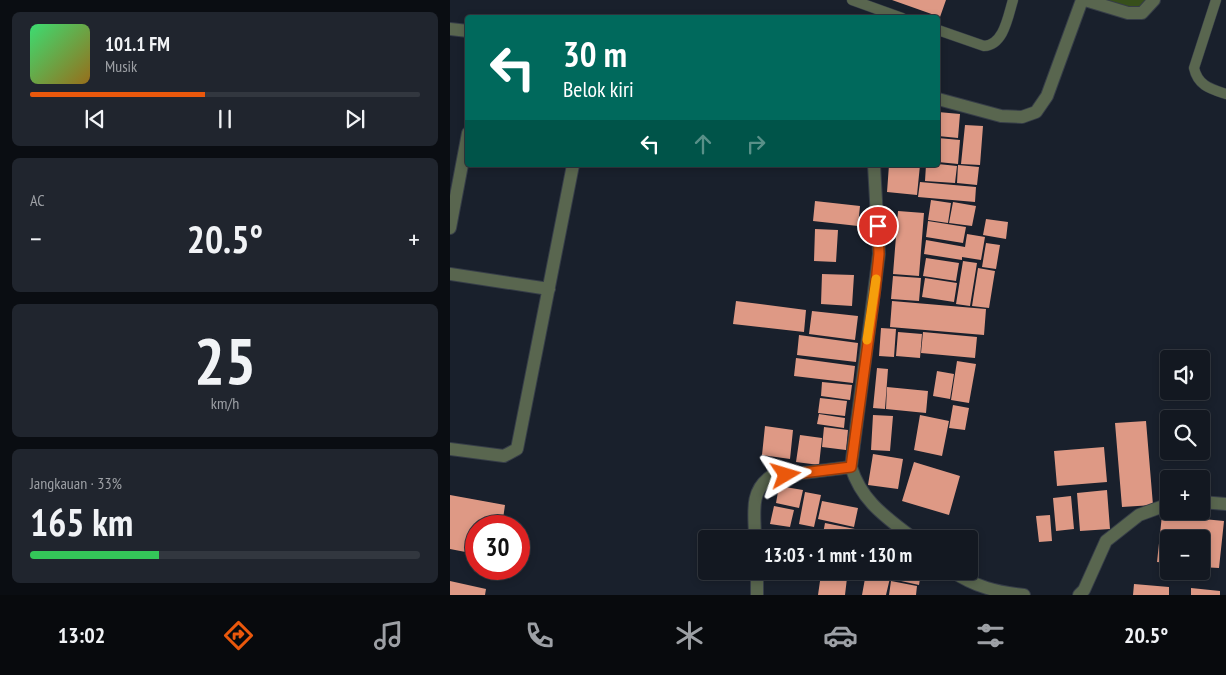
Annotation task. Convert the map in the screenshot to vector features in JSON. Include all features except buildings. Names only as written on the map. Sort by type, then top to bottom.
[{"type":"street","points":[[940,100],[1001,116],[1022,117],[1036,112],[1047,96],[1083,0],[1128,13],[1142,13],[1154,0]]},
{"type":"street","points":[[450,29],[465,31]]},
{"type":"street","points":[[450,228],[465,149]]},
{"type":"street","points":[[450,449],[504,456],[517,449],[573,167]]},
{"type":"street","points":[[874,167],[879,254],[851,467],[856,485],[873,506],[903,530]]},
{"type":"street","points":[[450,274],[549,289]]},
{"type":"street","points":[[756,530],[755,497],[760,484],[770,477],[851,467]]},
{"type":"street","points":[[1210,503],[1226,504]]},
{"type":"street","points":[[1079,595],[1084,590],[1106,541],[1139,515],[1160,507]]},
{"type":"street","points":[[757,580],[757,595]]},
{"type":"street","points":[[964,580],[993,594],[1024,595]]},
{"type":"lane","points":[[852,0],[894,15]]},
{"type":"lane","points":[[940,31],[984,46],[990,45],[1000,37],[1013,0]]},
{"type":"lane","points":[[1216,0],[1194,68],[1198,79],[1205,87],[1226,94]]},
{"type":"green space","points":[[1085,0],[1154,0],[1142,13]]},
{"type":"slow traffic","points":[[867,340],[876,279]]},
{"type":"route","points":[[786,475],[851,467],[875,292],[879,254],[878,226]]}]
